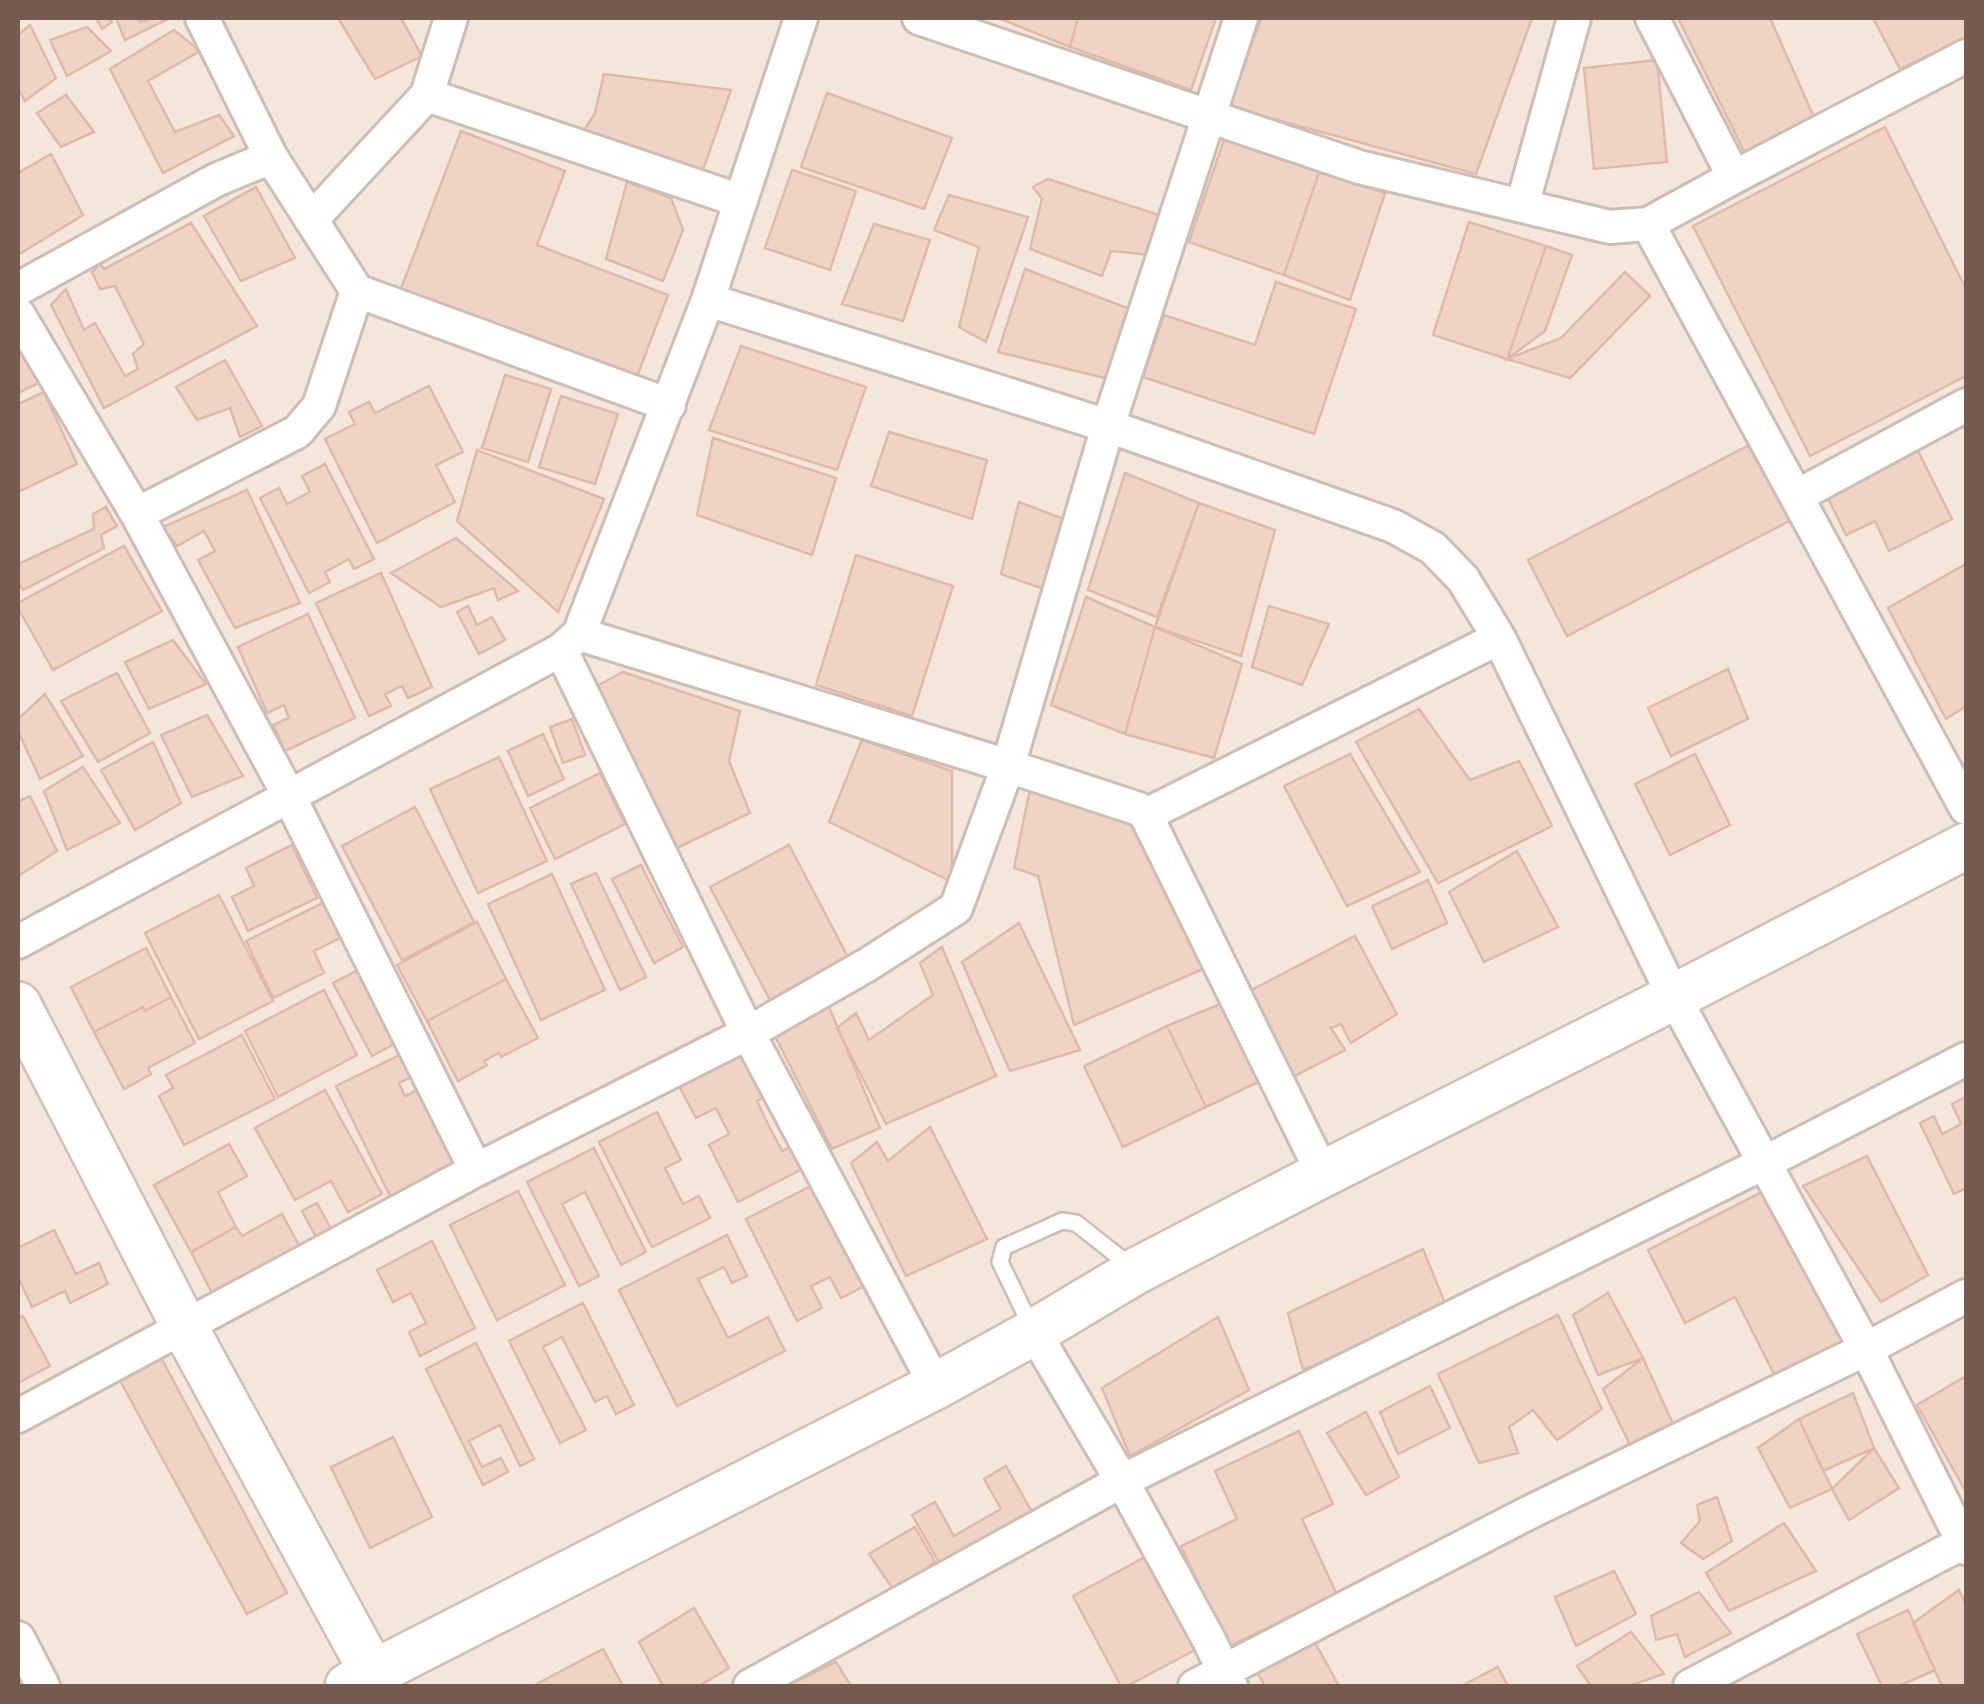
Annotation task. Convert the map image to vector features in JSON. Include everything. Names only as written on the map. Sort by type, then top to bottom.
[{"type":"street","points":[[202,18],[270,157],[357,290],[669,404]]},
{"type":"street","points":[[311,220],[427,95],[452,18]]},
{"type":"street","points":[[18,942],[570,642],[708,300],[801,18]]},
{"type":"street","points":[[919,18],[1358,167],[1610,227],[1648,224],[1966,56]]},
{"type":"street","points":[[18,1416],[476,1170],[748,1033],[956,908],[1008,766],[1108,426],[1241,18]]},
{"type":"street","points":[[1522,206],[1574,18]]},
{"type":"street","points":[[1652,18],[1734,176]]},
{"type":"street","points":[[427,95],[741,201]]},
{"type":"street","points":[[18,288],[216,180],[270,157]]},
{"type":"street","points":[[1648,224],[1966,808]]},
{"type":"street","points":[[137,514],[297,432],[318,406],[357,290]]},
{"type":"street","points":[[708,300],[1108,426],[1393,526],[1433,548],[1463,579],[1499,638],[1674,997],[1866,1349],[1966,1544],[1690,1686]]},
{"type":"street","points":[[18,314],[137,514],[289,796],[476,1170]]},
{"type":"street","points":[[1797,496],[1966,405]]},
{"type":"street","points":[[1146,815],[1499,638]]},
{"type":"street","points":[[570,642],[1132,805],[1146,815],[1323,1174]]},
{"type":"street","points":[[570,642],[748,1033],[936,1386]]},
{"type":"street","points":[[18,1005],[367,1682],[936,1386],[1136,1271],[1966,846]]},
{"type":"street","points":[[750,1686],[1122,1481],[1966,1059]]},
{"type":"street","points":[[1034,1332],[1209,1640],[1217,1682],[1528,1513],[1866,1349],[1966,1296]]},
{"type":"street","points":[[18,1638],[43,1686]]},
{"type":"lane","points":[[1034,1332],[1000,1262],[1004,1247],[1062,1222],[1076,1223],[1136,1271]]},
{"type":"shaded area","points":[[18,18],[1966,18],[1966,1686],[18,1686]]},
{"type":"building","points":[[96,18],[109,18],[112,22],[102,29]]},
{"type":"building","points":[[116,18],[137,18],[140,22],[166,20],[125,40]]},
{"type":"building","points":[[338,18],[401,18],[422,56],[375,79]]},
{"type":"building","points":[[998,18],[1078,18],[1070,47]]},
{"type":"building","points":[[1078,18],[1216,18],[1191,90],[1070,47]]},
{"type":"building","points":[[1261,18],[1532,18],[1476,174],[1229,107]]},
{"type":"building","points":[[1678,18],[1770,18],[1820,131],[1744,151]]},
{"type":"building","points":[[1873,18],[1966,18],[1966,37],[1900,69]]},
{"type":"building","points":[[30,25],[56,78],[25,101],[18,89],[18,35]]},
{"type":"building","points":[[87,27],[111,51],[67,76],[50,40]]},
{"type":"building","points":[[174,30],[200,51],[148,81],[175,132],[219,115],[234,136],[163,173],[110,69]]},
{"type":"building","points":[[1657,60],[1667,162],[1594,169],[1584,68]]},
{"type":"building","points":[[604,74],[731,90],[703,170],[580,137],[595,113]]},
{"type":"building","points":[[827,93],[952,138],[924,209],[801,167]]},
{"type":"building","points":[[66,95],[94,132],[61,147],[37,113]]},
{"type":"building","points":[[1885,127],[1966,289],[1966,376],[1810,456],[1693,226]]},
{"type":"building","points":[[461,131],[565,171],[537,245],[668,295],[636,379],[401,289]]},
{"type":"building","points":[[1224,140],[1319,172],[1284,275],[1189,242]]},
{"type":"building","points":[[51,154],[83,215],[18,255],[18,173]]},
{"type":"building","points":[[792,170],[856,191],[830,270],[765,248]]},
{"type":"building","points":[[1319,172],[1385,193],[1350,300],[1284,275]]},
{"type":"building","points":[[1048,179],[1165,217],[1151,255],[1111,251],[1102,276],[1030,249],[1042,199],[1033,187]]},
{"type":"building","points":[[627,182],[671,198],[683,230],[663,281],[606,259]]},
{"type":"building","points":[[256,187],[295,258],[241,281],[204,216]]},
{"type":"building","points":[[949,195],[1028,217],[986,342],[959,327],[979,247],[934,230]]},
{"type":"building","points":[[1469,222],[1546,246],[1507,359],[1433,335]]},
{"type":"building","points":[[191,223],[257,326],[104,408],[51,305],[66,289],[84,330],[95,323],[125,376],[138,369],[133,354],[144,344],[115,286],[100,289],[92,272],[100,264],[104,269]]},
{"type":"building","points":[[874,224],[930,240],[903,321],[842,304]]},
{"type":"building","points":[[1546,246],[1572,255],[1545,331],[1507,359]]},
{"type":"building","points":[[1025,269],[1135,311],[1113,380],[998,352]]},
{"type":"building","points":[[1625,272],[1650,296],[1570,378],[1507,359],[1561,338]]},
{"type":"building","points":[[1276,282],[1356,309],[1314,434],[1143,377],[1164,315],[1255,345]]},
{"type":"building","points":[[18,346],[43,381],[18,393]]},
{"type":"building","points":[[741,346],[866,387],[837,470],[709,430]]},
{"type":"building","points":[[225,360],[262,426],[240,437],[230,408],[197,420],[176,387]]},
{"type":"building","points":[[505,375],[551,389],[528,462],[482,448]]},
{"type":"building","points":[[429,386],[463,452],[436,465],[455,502],[377,543],[325,439],[355,424],[349,412],[369,402],[375,413]]},
{"type":"building","points":[[44,392],[77,464],[18,492],[18,404]]},
{"type":"building","points":[[561,396],[618,414],[595,484],[539,467]]},
{"type":"building","points":[[889,432],[987,460],[972,519],[871,486]]},
{"type":"building","points":[[713,438],[836,478],[812,555],[697,515]]},
{"type":"building","points":[[1759,440],[1797,517],[1567,636],[1528,560]]},
{"type":"building","points":[[477,450],[604,499],[558,612],[457,521]]},
{"type":"building","points":[[1918,451],[1952,519],[1889,551],[1875,521],[1846,535],[1827,496]]},
{"type":"building","points":[[325,464],[374,559],[354,569],[349,559],[325,572],[330,582],[309,593],[260,498],[279,488],[287,504],[310,492],[302,476]]},
{"type":"building","points":[[1125,473],[1199,503],[1157,617],[1088,590]]},
{"type":"building","points":[[247,490],[300,603],[235,628],[198,560],[215,551],[204,531],[177,546],[163,527]]},
{"type":"building","points":[[1019,502],[1064,519],[1047,590],[1001,574]]},
{"type":"building","points":[[1199,503],[1275,530],[1241,656],[1155,627]]},
{"type":"building","points":[[106,507],[117,526],[101,535],[104,548],[23,590],[18,582],[18,564],[94,529],[93,514]]},
{"type":"building","points":[[456,538],[518,591],[498,600],[494,588],[441,607],[391,573]]},
{"type":"building","points":[[124,546],[162,611],[53,670],[18,603]]},
{"type":"building","points":[[856,555],[953,586],[912,716],[816,685]]},
{"type":"building","points":[[1966,564],[1966,706],[1946,719],[1888,608]]},
{"type":"building","points":[[381,573],[432,687],[408,698],[402,686],[385,694],[391,706],[369,716],[316,603]]},
{"type":"building","points":[[1086,597],[1155,627],[1125,734],[1051,705]]},
{"type":"building","points":[[468,606],[477,625],[492,617],[505,640],[479,654],[457,612]]},
{"type":"building","points":[[1269,606],[1329,624],[1302,685],[1252,667]]},
{"type":"building","points":[[308,614],[355,718],[285,751],[273,725],[289,718],[284,705],[267,713],[238,647]]},
{"type":"building","points":[[1155,627],[1242,664],[1214,758],[1125,734]]},
{"type":"building","points":[[173,640],[206,684],[149,709],[125,662]]},
{"type":"building","points":[[1728,669],[1748,719],[1671,756],[1648,708]]},
{"type":"building","points":[[623,672],[740,711],[729,761],[750,813],[671,851],[597,686]]},
{"type":"building","points":[[117,673],[150,733],[98,762],[61,701]]},
{"type":"building","points":[[45,694],[83,756],[40,779],[18,731],[18,719]]},
{"type":"building","points":[[1419,709],[1470,780],[1519,761],[1552,826],[1438,883],[1356,742]]},
{"type":"building","points":[[207,715],[243,776],[192,797],[161,735]]},
{"type":"building","points":[[572,719],[585,755],[563,763],[550,727]]},
{"type":"building","points":[[543,734],[564,779],[528,796],[508,751]]},
{"type":"building","points":[[862,740],[952,771],[952,882],[829,822]]},
{"type":"building","points":[[153,742],[181,803],[135,830],[101,770]]},
{"type":"building","points":[[1350,754],[1420,872],[1347,906],[1284,786]]},
{"type":"building","points":[[1695,754],[1730,825],[1670,855],[1635,784]]},
{"type":"building","points":[[499,757],[547,861],[478,893],[430,789]]},
{"type":"building","points":[[83,767],[120,823],[67,850],[44,791]]},
{"type":"building","points":[[600,773],[625,824],[555,859],[530,808]]},
{"type":"building","points":[[1030,789],[1138,810],[1210,966],[1074,1025],[1038,876],[1014,868]]},
{"type":"building","points":[[30,796],[57,851],[18,876],[18,802]]},
{"type":"building","points":[[415,807],[474,922],[402,960],[342,846]]},
{"type":"building","points":[[292,845],[317,898],[248,931],[232,897],[254,886],[246,868]]},
{"type":"building","points":[[789,845],[848,957],[770,1000],[710,887]]},
{"type":"building","points":[[1517,851],[1558,927],[1484,962],[1449,892]]},
{"type":"building","points":[[641,865],[683,947],[654,963],[612,879]]},
{"type":"building","points":[[596,873],[646,977],[620,990],[571,884]]},
{"type":"building","points":[[552,874],[605,990],[541,1020],[488,904]]},
{"type":"building","points":[[1428,880],[1447,923],[1392,949],[1372,906]]},
{"type":"building","points":[[219,895],[273,1001],[199,1039],[145,933]]},
{"type":"building","points":[[325,902],[342,937],[314,951],[324,973],[273,998],[246,941]]},
{"type":"building","points":[[477,922],[506,979],[427,1021],[397,965]]},
{"type":"building","points":[[1019,923],[1080,1050],[1010,1071],[962,962]]},
{"type":"building","points":[[1355,936],[1397,1014],[1351,1043],[1341,1024],[1331,1028],[1345,1050],[1285,1081],[1242,995]]},
{"type":"building","points":[[942,947],[996,1076],[886,1124],[837,1028],[856,1013],[869,1040],[933,995],[920,963]]},
{"type":"building","points":[[146,948],[171,997],[94,1032],[71,987]]},
{"type":"building","points":[[362,968],[401,1040],[372,1056],[333,983]]},
{"type":"building","points":[[506,979],[538,1038],[484,1061],[487,1065],[458,1081],[427,1021]]},
{"type":"building","points":[[324,990],[357,1055],[278,1097],[245,1031]]},
{"type":"building","points":[[171,997],[195,1043],[148,1068],[151,1074],[124,1089],[94,1032]]},
{"type":"building","points":[[826,1000],[880,1128],[832,1149],[772,1030]]},
{"type":"building","points":[[1225,1002],[1269,1077],[1206,1107],[1167,1026]]},
{"type":"building","points":[[1167,1026],[1206,1107],[1123,1147],[1084,1066]]},
{"type":"building","points":[[242,1035],[275,1099],[184,1145],[159,1096],[173,1088],[166,1075]]},
{"type":"building","points":[[748,1046],[772,1093],[757,1101],[768,1124],[782,1151],[797,1144],[808,1166],[738,1202],[709,1145],[729,1134],[716,1108],[696,1118],[677,1082]]},
{"type":"building","points":[[404,1053],[415,1075],[399,1083],[405,1096],[421,1088],[458,1165],[391,1198],[336,1086]]},
{"type":"building","points":[[325,1090],[382,1194],[348,1212],[331,1181],[295,1200],[255,1128]]},
{"type":"building","points":[[1966,1097],[1966,1188],[1954,1194],[1920,1123],[1934,1116],[1942,1134],[1961,1124],[1952,1104]]},
{"type":"building","points":[[657,1112],[681,1160],[665,1168],[683,1204],[699,1196],[710,1218],[652,1247],[599,1142]]},
{"type":"building","points":[[930,1127],[987,1239],[906,1276],[851,1163],[877,1142],[888,1161]]},
{"type":"building","points":[[229,1144],[247,1176],[218,1192],[236,1227],[191,1252],[154,1185]]},
{"type":"building","points":[[594,1148],[646,1252],[621,1265],[585,1192],[562,1204],[599,1276],[579,1286],[527,1182]]},
{"type":"building","points":[[1867,1156],[1928,1275],[1881,1302],[1803,1186]]},
{"type":"building","points":[[821,1181],[872,1282],[841,1298],[830,1277],[811,1286],[822,1308],[797,1321],[746,1219]]},
{"type":"building","points":[[1766,1190],[1846,1347],[1778,1382],[1735,1297],[1685,1323],[1648,1250]]},
{"type":"building","points":[[518,1191],[565,1285],[497,1320],[450,1225]]},
{"type":"building","points":[[317,1203],[331,1229],[316,1237],[302,1211]]},
{"type":"building","points":[[282,1214],[300,1247],[213,1295],[191,1252],[236,1227],[242,1236]]},
{"type":"building","points":[[54,1230],[76,1274],[99,1263],[108,1284],[70,1303],[65,1291],[32,1307],[18,1277],[18,1248]]},
{"type":"building","points":[[727,1235],[747,1276],[732,1283],[724,1267],[698,1279],[728,1338],[768,1317],[785,1351],[677,1406],[619,1290]]},
{"type":"building","points":[[432,1241],[475,1328],[420,1356],[409,1332],[426,1323],[411,1293],[393,1302],[377,1270]]},
{"type":"building","points":[[1423,1249],[1446,1306],[1303,1370],[1288,1313]]},
{"type":"building","points":[[1608,1293],[1643,1358],[1598,1375],[1573,1315]]},
{"type":"building","points":[[583,1303],[634,1405],[616,1414],[607,1396],[595,1402],[562,1337],[543,1347],[586,1430],[560,1443],[509,1341]]},
{"type":"building","points":[[1558,1315],[1602,1409],[1557,1440],[1533,1410],[1509,1427],[1518,1453],[1479,1463],[1438,1374]]},
{"type":"building","points":[[23,1316],[50,1366],[18,1383],[18,1319]]},
{"type":"building","points":[[1218,1317],[1249,1390],[1130,1456],[1102,1388]]},
{"type":"building","points":[[476,1343],[534,1459],[520,1466],[500,1425],[469,1441],[482,1467],[501,1458],[508,1472],[483,1485],[426,1369]]},
{"type":"building","points":[[158,1352],[287,1593],[247,1614],[117,1375]]},
{"type":"building","points":[[1643,1358],[1673,1424],[1630,1445],[1603,1389]]},
{"type":"building","points":[[1966,1376],[1966,1492],[1917,1405]]},
{"type":"building","points":[[1430,1386],[1450,1428],[1398,1454],[1380,1412]]},
{"type":"building","points":[[1853,1393],[1874,1448],[1823,1471],[1799,1419]]},
{"type":"building","points":[[1366,1412],[1399,1477],[1366,1495],[1327,1433]]},
{"type":"building","points":[[1799,1419],[1832,1489],[1790,1508],[1758,1448]]},
{"type":"building","points":[[1299,1431],[1333,1504],[1302,1519],[1337,1595],[1228,1647],[1181,1546],[1237,1519],[1215,1471]]},
{"type":"building","points":[[393,1437],[432,1517],[370,1548],[331,1467]]},
{"type":"building","points":[[1874,1448],[1899,1488],[1849,1520],[1832,1489]]},
{"type":"building","points":[[1006,1466],[1036,1519],[944,1571],[912,1515],[935,1502],[954,1536],[1001,1509],[984,1479]]},
{"type":"building","points":[[1717,1497],[1732,1541],[1703,1559],[1681,1543],[1700,1521],[1697,1505]]},
{"type":"building","points":[[1784,1523],[1816,1571],[1729,1611],[1706,1573]]},
{"type":"building","points":[[915,1527],[935,1562],[895,1592],[869,1554]]},
{"type":"building","points":[[1158,1550],[1208,1643],[1121,1686],[1073,1596]]},
{"type":"building","points":[[1614,1571],[1636,1614],[1576,1646],[1555,1597]]},
{"type":"building","points":[[1959,1590],[1966,1605],[1966,1686],[1942,1686],[1913,1623]]},
{"type":"building","points":[[1699,1592],[1731,1633],[1685,1657],[1677,1634],[1656,1640],[1651,1616]]},
{"type":"building","points":[[694,1608],[729,1668],[699,1686],[663,1686],[639,1642]]},
{"type":"building","points":[[1908,1610],[1935,1670],[1899,1686],[1882,1686],[1857,1634]]},
{"type":"building","points":[[1631,1632],[1664,1674],[1629,1686],[1591,1686],[1577,1666]]},
{"type":"building","points":[[1314,1641],[1339,1686],[1265,1686],[1257,1672]]},
{"type":"building","points":[[603,1649],[623,1686],[533,1686]]},
{"type":"building","points":[[836,1662],[851,1686],[786,1686]]},
{"type":"building","points":[[1498,1667],[1508,1686],[1461,1686]]}]
